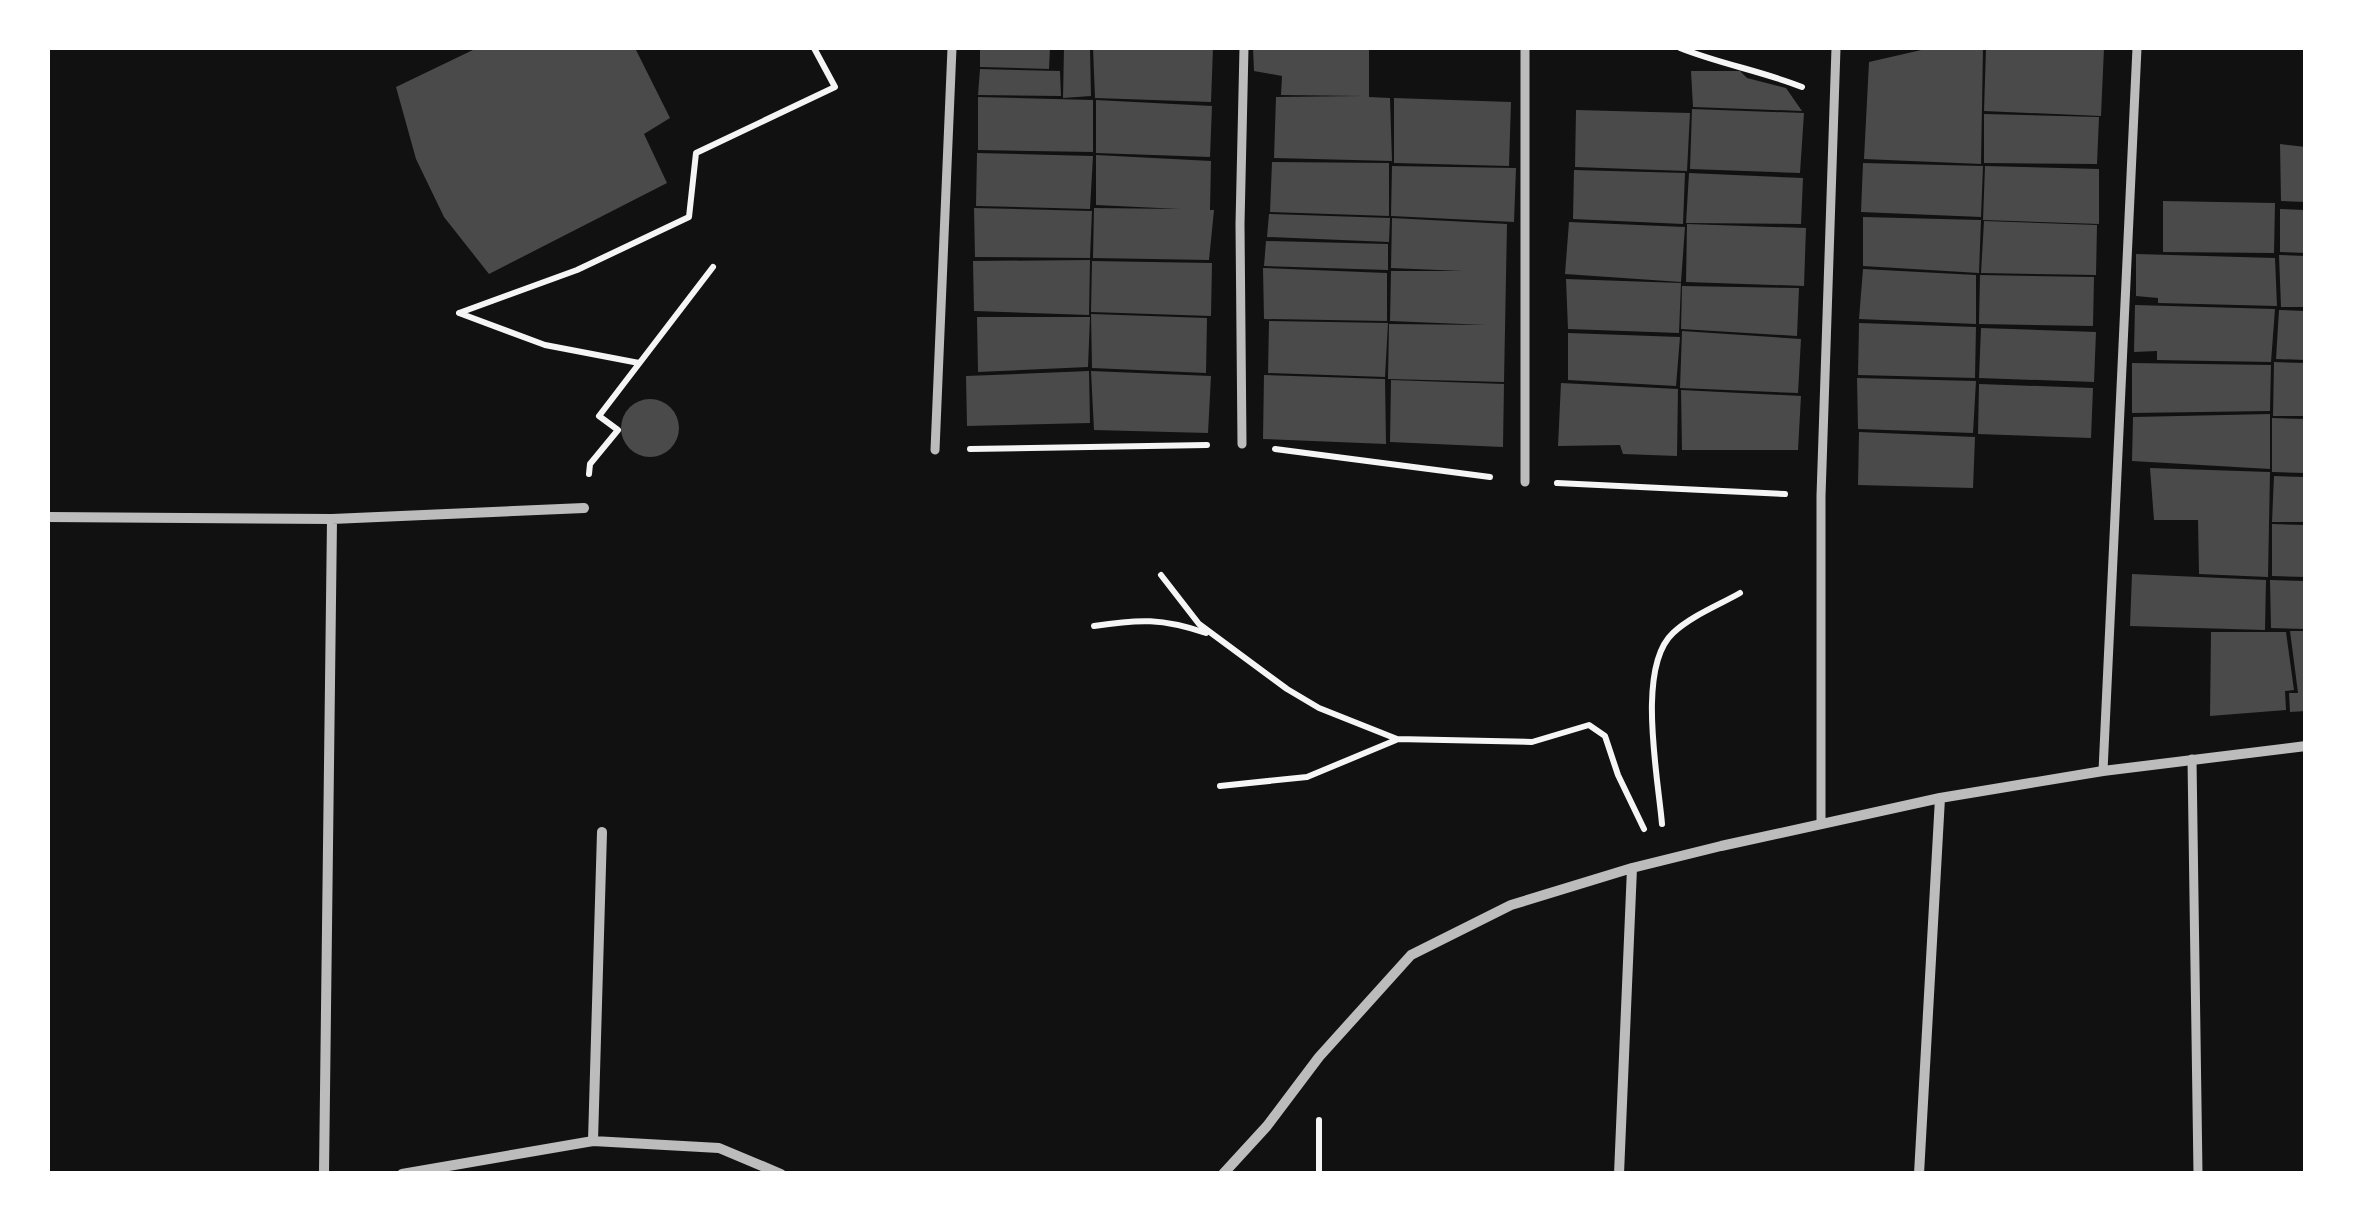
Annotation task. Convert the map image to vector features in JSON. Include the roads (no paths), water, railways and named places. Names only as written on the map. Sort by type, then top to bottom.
[{"type":"street","points":[[935,450],[952,48]]},
{"type":"street","points":[[1242,444],[1240,224],[1244,48]]},
{"type":"street","points":[[1525,482],[1526,48]]},
{"type":"street","points":[[1821,822],[1821,496],[1836,48]]},
{"type":"street","points":[[2103,770],[2137,48]]},
{"type":"street","points":[[48,518],[332,519],[584,508]]},
{"type":"street","points":[[324,1174],[332,519]]},
{"type":"street","points":[[1223,1174],[1267,1126],[1319,1057],[1411,955],[1511,905],[1632,868],[1940,798],[2103,770],[2306,746]]},
{"type":"street","points":[[2192,760],[2198,1174]]},
{"type":"street","points":[[1919,1174],[1940,798]]},
{"type":"street","points":[[593,1142],[602,832]]},
{"type":"street","points":[[1619,1174],[1632,868]]},
{"type":"street","points":[[402,1174],[442,1171],[593,1142],[719,1148],[781,1174]]}]
